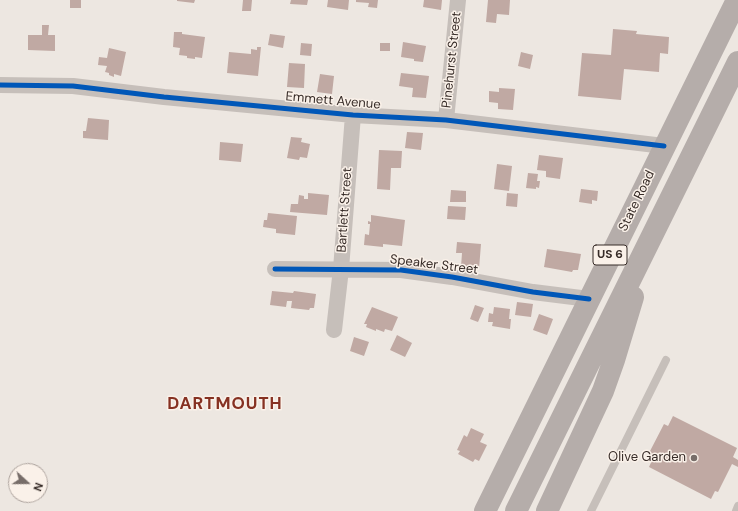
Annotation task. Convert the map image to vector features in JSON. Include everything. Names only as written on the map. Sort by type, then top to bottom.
[{"type":"main road","name":"State Road","points":[[485,511],[737,0]]},
{"type":"main road","name":"US 6","points":[[516,511],[738,62]]},
{"type":"main road","points":[[712,113],[738,88]]},
{"type":"main road","points":[[547,511],[606,384],[650,238]]},
{"type":"street","name":"Pinehurst Street","points":[[446,120],[458,0]]},
{"type":"street","name":"Emmett Avenue","points":[[0,85],[73,86],[164,97],[353,115],[446,120],[664,146]]},
{"type":"street","name":"Bartlett Street","points":[[334,330],[341,269],[353,115]]},
{"type":"street","name":"Speaker Street","points":[[275,269],[395,270],[427,273],[533,292],[589,299]]},
{"type":"lane","points":[[591,511],[666,360]]},
{"type":"lane","points":[[736,511],[738,506]]},
{"type":"building","points":[[70,0],[81,0],[81,8],[70,8]]},
{"type":"building","points":[[177,0],[195,0],[194,3]]},
{"type":"building","points":[[243,0],[252,0],[251,11],[242,11]]},
{"type":"building","points":[[291,0],[308,0],[307,5],[290,4]]},
{"type":"building","points":[[328,0],[349,0],[348,10],[327,7]]},
{"type":"building","points":[[356,0],[378,0],[377,8],[368,7],[369,3],[356,2]]},
{"type":"building","points":[[424,0],[442,0],[441,10],[423,7]]},
{"type":"building","points":[[488,0],[510,0],[509,15],[497,14],[496,23],[486,22]]},
{"type":"building","points":[[42,25],[49,25],[48,35],[55,35],[55,51],[28,50],[28,35],[42,35]]},
{"type":"building","points":[[613,29],[637,31],[636,34],[669,37],[668,54],[660,53],[659,72],[624,69],[621,100],[578,96],[582,53],[611,55]]},
{"type":"building","points":[[174,32],[182,32],[182,34],[205,37],[202,58],[187,58],[187,56],[179,55],[180,48],[173,47]]},
{"type":"building","points":[[270,34],[285,36],[283,48],[268,45]]},
{"type":"building","points":[[403,42],[426,46],[423,62],[401,57]]},
{"type":"building","points":[[301,43],[312,44],[311,56],[300,55]]},
{"type":"building","points":[[380,43],[390,43],[390,51],[380,51]]},
{"type":"building","points":[[257,47],[261,47],[258,76],[227,73],[229,52],[251,54],[251,49],[257,50]]},
{"type":"building","points":[[109,48],[126,52],[121,76],[114,74],[114,77],[109,75],[109,73],[105,72],[107,66],[98,65],[99,57],[107,58]]},
{"type":"building","points":[[521,52],[533,55],[530,69],[518,66]]},
{"type":"building","points":[[289,63],[305,64],[304,88],[287,87]]},
{"type":"building","points":[[401,73],[429,76],[426,98],[412,97],[413,88],[399,86]]},
{"type":"building","points":[[320,74],[334,76],[332,94],[317,92]]},
{"type":"building","points":[[499,88],[515,89],[513,110],[498,109],[498,103],[489,102],[489,91],[499,92]]},
{"type":"building","points":[[88,118],[109,120],[108,140],[83,138],[83,131],[86,131]]},
{"type":"building","points":[[407,132],[423,133],[421,150],[405,148]]},
{"type":"building","points":[[291,137],[302,138],[301,142],[310,144],[307,158],[300,157],[299,160],[287,158]]},
{"type":"building","points":[[220,142],[243,144],[241,162],[219,160]]},
{"type":"building","points":[[379,150],[402,151],[401,168],[391,168],[390,190],[377,189]]},
{"type":"building","points":[[539,155],[563,158],[560,179],[546,177],[546,171],[537,170]]},
{"type":"building","points":[[497,164],[512,166],[509,191],[494,189]]},
{"type":"building","points":[[528,173],[538,174],[537,181],[540,181],[539,188],[526,188]]},
{"type":"building","points":[[581,189],[598,191],[597,201],[592,200],[592,204],[579,202]]},
{"type":"building","points":[[451,190],[466,191],[466,202],[450,202]]},
{"type":"building","points":[[308,193],[329,195],[327,215],[290,212],[291,204],[298,204],[299,195],[304,196],[304,199],[308,199]]},
{"type":"building","points":[[507,193],[518,194],[517,207],[506,206]]},
{"type":"building","points":[[448,206],[466,207],[465,220],[447,219]]},
{"type":"building","points":[[268,213],[297,216],[295,235],[276,233],[276,229],[263,227],[264,220],[267,220]]},
{"type":"building","points":[[371,215],[405,220],[402,246],[383,244],[383,247],[364,245],[365,234],[369,235],[370,224],[368,224],[368,221],[371,222]]},
{"type":"building","points":[[457,242],[481,244],[479,269],[461,267],[462,253],[456,253]]},
{"type":"building","points":[[547,249],[581,254],[578,270],[573,270],[572,272],[544,267]]},
{"type":"building","points":[[272,291],[293,293],[294,291],[316,294],[314,308],[310,308],[309,310],[291,308],[292,301],[287,301],[286,307],[270,305]]},
{"type":"building","points":[[517,302],[533,304],[531,317],[515,315]]},
{"type":"building","points":[[475,305],[484,308],[478,322],[470,319]]},
{"type":"building","points":[[372,307],[398,317],[392,331],[385,329],[384,332],[376,329],[376,331],[366,327],[367,324],[364,324]]},
{"type":"building","points":[[494,307],[510,309],[510,329],[492,326],[493,322],[488,322],[489,313],[493,314]]},
{"type":"building","points":[[539,314],[553,319],[547,335],[533,330]]},
{"type":"building","points":[[397,335],[412,343],[405,357],[390,350]]},
{"type":"building","points":[[354,337],[369,342],[364,356],[350,351]]},
{"type":"building","name":"Olive Garden","points":[[673,416],[737,448],[733,457],[738,460],[738,467],[732,464],[718,492],[715,491],[711,499],[649,467],[654,456],[649,453],[664,424],[668,426]]},
{"type":"building","points":[[471,428],[484,434],[480,442],[487,445],[479,461],[475,459],[473,462],[458,454],[460,451],[457,450],[464,435],[467,437]]},
{"type":"cycle path","points":[[0,85],[73,86],[164,97],[353,115],[446,120],[664,146]]},
{"type":"cycle path","points":[[275,269],[401,270],[452,277],[533,292],[589,299]]},
{"type":"place","name":"Olive Garden","points":[[694,458]]},
{"type":"district","name":"DARTMOUTH","points":[[225,405]]}]
